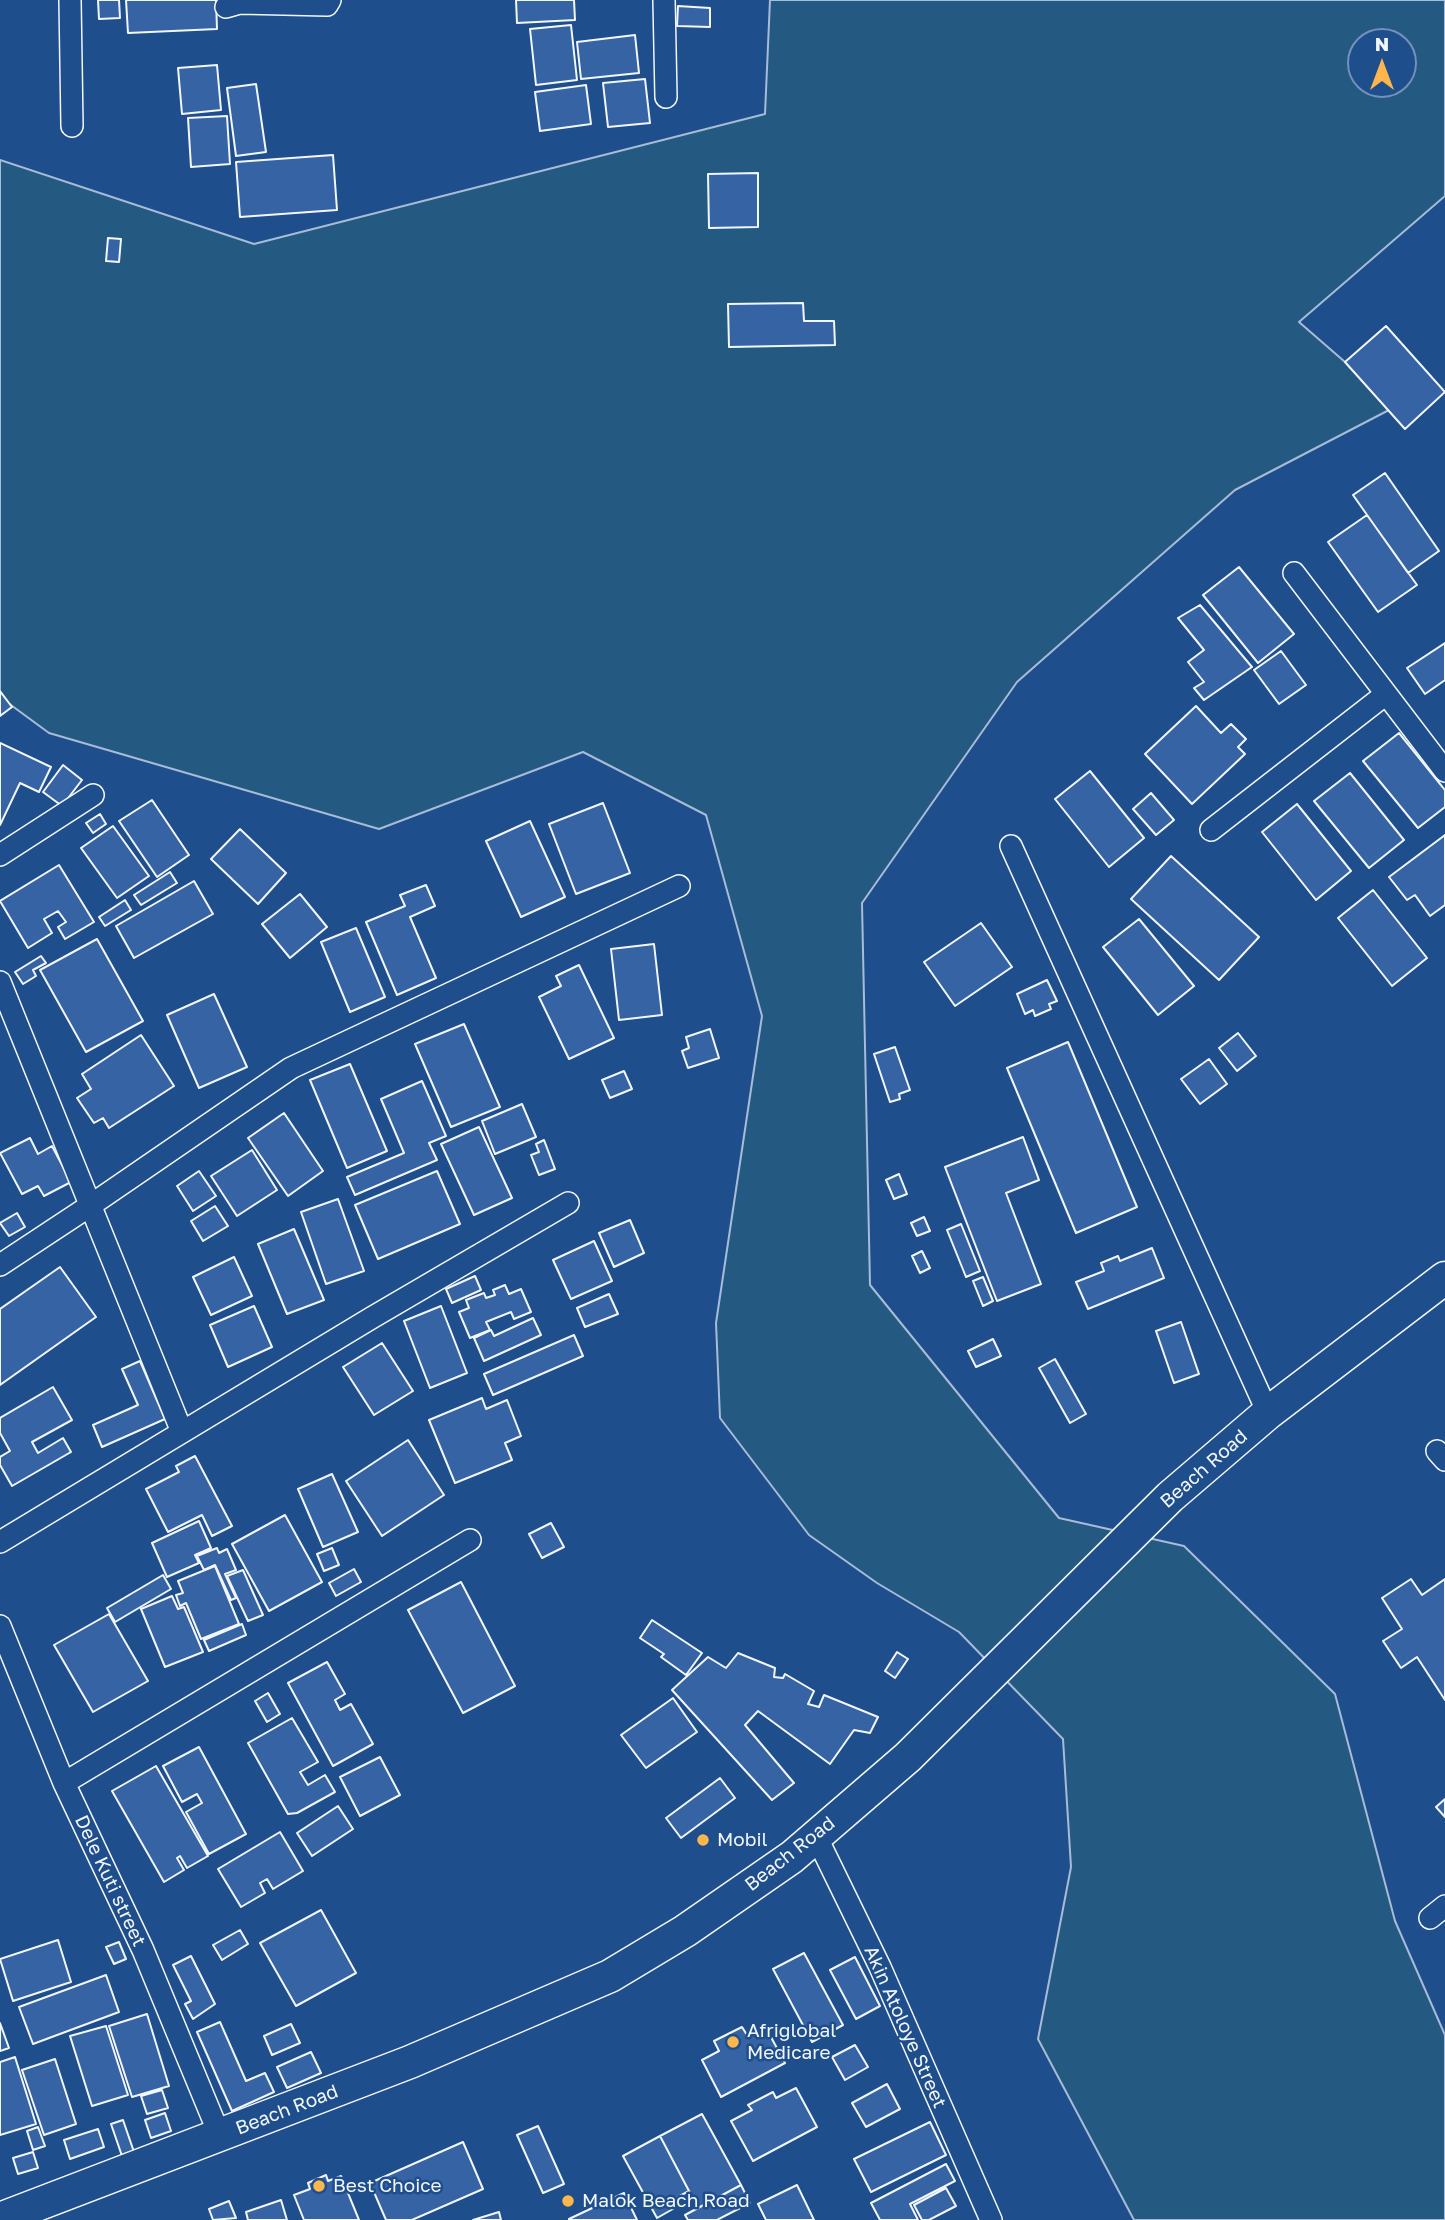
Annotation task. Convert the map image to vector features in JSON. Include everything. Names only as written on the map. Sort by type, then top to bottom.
[{"type":"main road","name":"Beach Road","points":[[0,2219],[410,2062],[610,1976],[685,1931],[792,1857],[908,1757],[1170,1497],[1268,1413],[1445,1278]]},
{"type":"street","points":[[70,0],[72,125]]},
{"type":"street","points":[[226,7],[240,3],[327,5],[330,0]]},
{"type":"street","points":[[664,0],[666,97]]},
{"type":"street","points":[[1294,573],[1445,771]]},
{"type":"street","points":[[1210,830],[1387,694]]},
{"type":"street","points":[[0,855],[93,796]]},
{"type":"street","points":[[1011,846],[1268,1413]]},
{"type":"street","points":[[0,1265],[291,1068],[679,886]]},
{"type":"street","points":[[0,982],[182,1432]]},
{"type":"street","points":[[0,1542],[568,1203]]},
{"type":"street","points":[[64,1783],[470,1540]]},
{"type":"street","name":"Dele Kuti street","points":[[0,1626],[64,1783],[143,1950],[220,2136]]},
{"type":"street","name":"Akin Atoloye Street","points":[[816,1836],[880,1967],[991,2220]]},
{"type":"shaded area","points":[[770,0],[1445,0],[1445,196],[1299,322],[1345,362],[1389,410],[1235,490],[1017,682],[862,903],[870,1285],[1059,1518],[1184,1546],[1335,1694],[1395,1921],[1445,2035],[1445,2220],[1134,2220],[1038,2039],[1071,1867],[1063,1739],[959,1632],[877,1583],[809,1535],[720,1418],[716,1323],[762,1016],[706,815],[583,752],[379,829],[49,733],[0,697],[0,160],[254,244],[765,114]]},
{"type":"building","points":[[98,0],[119,0],[120,18],[99,19]]},
{"type":"building","points":[[126,0],[216,0],[217,29],[128,33]]},
{"type":"building","points":[[516,0],[574,0],[575,20],[517,23]]},
{"type":"building","points":[[678,6],[710,8],[710,27],[677,26]]},
{"type":"building","points":[[571,25],[577,80],[536,85],[530,29]]},
{"type":"building","points":[[635,35],[639,73],[581,79],[577,42]]},
{"type":"building","points":[[217,65],[221,110],[182,114],[178,68]]},
{"type":"building","points":[[645,79],[650,123],[608,127],[603,83]]},
{"type":"building","points":[[256,84],[266,152],[236,156],[227,88]]},
{"type":"building","points":[[586,85],[591,124],[540,131],[535,92]]},
{"type":"building","points":[[227,116],[230,164],[191,167],[188,118]]},
{"type":"building","points":[[333,155],[337,210],[240,217],[236,162]]},
{"type":"building","points":[[758,173],[758,227],[709,228],[708,174]]},
{"type":"building","points":[[108,238],[121,239],[119,262],[106,261]]},
{"type":"building","points":[[803,303],[804,321],[834,321],[835,345],[729,347],[728,304]]},
{"type":"building","points":[[1386,326],[1445,392],[1405,429],[1345,362]]},
{"type":"building","points":[[1385,473],[1439,551],[1408,573],[1353,495]]},
{"type":"building","points":[[1367,515],[1417,585],[1378,612],[1328,542]]},
{"type":"building","points":[[1239,567],[1294,634],[1258,663],[1203,595]]},
{"type":"building","points":[[1200,605],[1252,667],[1204,700],[1194,688],[1204,682],[1188,662],[1204,650],[1178,618]]},
{"type":"building","points":[[1445,643],[1445,680],[1425,694],[1407,668]]},
{"type":"building","points":[[1281,651],[1306,685],[1279,704],[1254,670]]},
{"type":"building","points":[[0,691],[12,707],[0,716]]},
{"type":"building","points":[[1196,706],[1221,733],[1231,724],[1246,739],[1238,747],[1245,754],[1192,804],[1145,754]]},
{"type":"building","points":[[1399,733],[1445,790],[1445,807],[1418,828],[1363,761]]},
{"type":"building","points":[[0,743],[51,767],[39,792],[20,783],[0,825]]},
{"type":"building","points":[[63,765],[82,780],[62,806],[43,792]]},
{"type":"building","points":[[1090,771],[1144,838],[1109,867],[1055,799]]},
{"type":"building","points":[[1350,773],[1404,840],[1369,868],[1314,801]]},
{"type":"building","points":[[1151,793],[1174,820],[1156,835],[1133,809]]},
{"type":"building","points":[[152,800],[189,855],[157,877],[119,821]]},
{"type":"building","points":[[603,803],[630,873],[576,894],[549,824]]},
{"type":"building","points":[[1297,804],[1351,871],[1316,900],[1262,832]]},
{"type":"building","points":[[100,814],[106,824],[93,833],[86,823]]},
{"type":"building","points":[[530,821],[565,897],[521,917],[486,841]]},
{"type":"building","points":[[113,826],[149,876],[117,898],[81,848]]},
{"type":"building","points":[[240,829],[286,873],[258,904],[211,859]]},
{"type":"building","points":[[1445,835],[1445,905],[1430,916],[1415,895],[1407,900],[1389,877]]},
{"type":"building","points":[[1171,856],[1259,937],[1219,980],[1131,899]]},
{"type":"building","points":[[59,865],[94,922],[65,939],[58,927],[66,922],[58,911],[44,919],[52,933],[28,948],[0,901]]},
{"type":"building","points":[[170,872],[177,883],[141,905],[134,895]]},
{"type":"building","points":[[194,881],[213,914],[134,958],[116,926]]},
{"type":"building","points":[[426,885],[435,906],[410,917],[436,978],[397,995],[366,922],[405,906],[400,895]]},
{"type":"building","points":[[1373,890],[1427,958],[1392,986],[1338,918]]},
{"type":"building","points":[[300,894],[327,927],[290,958],[262,924]]},
{"type":"building","points":[[125,900],[131,910],[105,926],[99,917]]},
{"type":"building","points":[[1139,919],[1194,986],[1158,1015],[1103,947]]},
{"type":"building","points":[[981,923],[1012,967],[955,1006],[924,962]]},
{"type":"building","points":[[356,928],[385,997],[350,1012],[321,942]]},
{"type":"building","points":[[97,939],[143,1021],[86,1052],[40,970]]},
{"type":"building","points":[[654,944],[662,1015],[619,1020],[611,949]]},
{"type":"building","points":[[41,956],[46,963],[33,970],[36,976],[23,984],[15,972]]},
{"type":"building","points":[[579,965],[614,1038],[569,1059],[539,997],[561,986],[556,976]]},
{"type":"building","points":[[1047,980],[1057,1001],[1049,1004],[1051,1009],[1035,1016],[1033,1010],[1025,1014],[1017,994]]},
{"type":"building","points":[[214,994],[247,1067],[199,1088],[167,1015]]},
{"type":"building","points":[[464,1024],[500,1107],[451,1127],[415,1044]]},
{"type":"building","points":[[710,1029],[719,1058],[688,1068],[682,1051],[689,1048],[686,1037]]},
{"type":"building","points":[[1238,1033],[1256,1056],[1237,1071],[1219,1048]]},
{"type":"building","points":[[141,1035],[174,1086],[109,1128],[103,1118],[94,1123],[77,1098],[91,1089],[82,1074]]},
{"type":"building","points":[[1068,1042],[1137,1207],[1076,1233],[1007,1068]]},
{"type":"building","points":[[895,1047],[910,1090],[899,1094],[900,1099],[890,1102],[874,1054]]},
{"type":"building","points":[[1209,1059],[1227,1084],[1200,1104],[1181,1079]]},
{"type":"building","points":[[350,1064],[387,1151],[347,1168],[310,1080]]},
{"type":"building","points":[[624,1071],[632,1089],[610,1098],[602,1080]]},
{"type":"building","points":[[422,1081],[446,1136],[429,1143],[437,1160],[355,1195],[347,1177],[404,1153],[381,1099]]},
{"type":"building","points":[[522,1104],[536,1137],[495,1154],[482,1121]]},
{"type":"building","points":[[284,1113],[323,1171],[288,1196],[248,1138]]},
{"type":"building","points":[[479,1127],[512,1198],[474,1215],[441,1144]]},
{"type":"building","points":[[1023,1137],[1039,1180],[1006,1193],[1041,1284],[997,1301],[945,1167]]},
{"type":"building","points":[[30,1138],[38,1154],[52,1146],[71,1182],[44,1196],[38,1186],[22,1194],[0,1153]]},
{"type":"building","points":[[544,1140],[555,1169],[539,1175],[531,1155],[539,1152],[536,1144]]},
{"type":"building","points":[[252,1150],[277,1190],[237,1216],[211,1176]]},
{"type":"building","points":[[199,1171],[216,1196],[193,1211],[177,1186]]},
{"type":"building","points":[[437,1171],[460,1224],[378,1259],[355,1205]]},
{"type":"building","points":[[899,1174],[907,1194],[894,1199],[886,1180]]},
{"type":"building","points":[[338,1199],[364,1271],[326,1284],[301,1212]]},
{"type":"building","points":[[215,1206],[228,1226],[203,1241],[191,1221]]},
{"type":"building","points":[[17,1213],[25,1227],[9,1236],[0,1223]]},
{"type":"building","points":[[924,1217],[930,1231],[917,1236],[911,1223]]},
{"type":"building","points":[[630,1220],[644,1253],[614,1267],[599,1233]]},
{"type":"building","points":[[961,1224],[980,1271],[966,1277],[947,1230]]},
{"type":"building","points":[[294,1229],[324,1300],[287,1314],[258,1244]]},
{"type":"building","points":[[594,1241],[612,1281],[571,1299],[553,1260]]},
{"type":"building","points":[[1152,1248],[1164,1278],[1088,1309],[1076,1282],[1104,1271],[1101,1263],[1118,1256],[1120,1261]]},
{"type":"building","points":[[922,1251],[930,1268],[920,1273],[912,1256]]},
{"type":"building","points":[[234,1257],[252,1296],[211,1315],[193,1277]]},
{"type":"building","points":[[60,1267],[96,1317],[0,1385],[0,1309]]},
{"type":"building","points":[[475,1276],[481,1290],[452,1303],[446,1289]]},
{"type":"building","points":[[983,1277],[993,1301],[983,1306],[973,1281]]},
{"type":"building","points":[[505,1285],[509,1294],[521,1289],[531,1312],[514,1319],[511,1312],[486,1322],[490,1330],[470,1338],[459,1312],[469,1308],[466,1300],[484,1293],[486,1298],[495,1295],[493,1290]]},
{"type":"building","points":[[609,1294],[618,1314],[585,1327],[577,1308]]},
{"type":"building","points":[[254,1306],[272,1347],[228,1367],[210,1325]]},
{"type":"building","points":[[441,1306],[467,1373],[430,1388],[404,1321]]},
{"type":"building","points":[[533,1318],[541,1335],[484,1361],[474,1338],[491,1330],[494,1336]]},
{"type":"building","points":[[1181,1322],[1199,1374],[1174,1383],[1156,1331]]},
{"type":"building","points":[[574,1335],[583,1356],[493,1395],[484,1374]]},
{"type":"building","points":[[993,1339],[1001,1356],[976,1367],[968,1351]]},
{"type":"building","points":[[382,1343],[413,1391],[374,1415],[343,1367]]},
{"type":"building","points":[[1055,1359],[1086,1414],[1070,1423],[1039,1368]]},
{"type":"building","points":[[140,1361],[165,1419],[102,1447],[93,1425],[138,1405],[122,1369]]},
{"type":"building","points":[[53,1387],[72,1420],[32,1442],[38,1453],[63,1438],[71,1452],[12,1486],[0,1465],[0,1457],[10,1451],[0,1433],[0,1418]]},
{"type":"building","points":[[482,1398],[486,1409],[507,1400],[521,1436],[505,1443],[512,1460],[455,1483],[429,1420]]},
{"type":"building","points":[[408,1440],[444,1495],[382,1536],[346,1481]]},
{"type":"building","points":[[195,1456],[232,1526],[212,1536],[202,1515],[168,1532],[146,1489],[179,1472],[176,1466]]},
{"type":"building","points":[[332,1474],[358,1532],[323,1547],[298,1489]]},
{"type":"building","points":[[285,1515],[322,1582],[269,1611],[232,1544]]},
{"type":"building","points":[[199,1521],[211,1548],[195,1555],[199,1563],[167,1577],[152,1543]]},
{"type":"building","points":[[551,1523],[564,1547],[542,1558],[529,1534]]},
{"type":"building","points":[[217,1548],[219,1553],[227,1549],[236,1570],[225,1574],[236,1598],[231,1600],[215,1565],[204,1570],[197,1556]]},
{"type":"building","points":[[332,1548],[339,1565],[324,1571],[317,1554]]},
{"type":"building","points":[[215,1566],[239,1624],[201,1639],[186,1603],[180,1606],[176,1595],[183,1593],[178,1581]]},
{"type":"building","points":[[354,1569],[361,1582],[336,1596],[329,1583]]},
{"type":"building","points":[[243,1570],[263,1615],[248,1621],[227,1576]]},
{"type":"building","points":[[163,1575],[171,1589],[115,1622],[107,1608]]},
{"type":"building","points":[[1411,1579],[1422,1595],[1445,1579],[1445,1700],[1417,1657],[1401,1668],[1383,1641],[1402,1629],[1382,1598]]},
{"type":"building","points":[[461,1582],[515,1686],[463,1713],[408,1610]]},
{"type":"building","points":[[172,1596],[178,1609],[184,1607],[203,1652],[165,1667],[141,1609]]},
{"type":"building","points":[[109,1614],[148,1681],[93,1712],[54,1645]]},
{"type":"building","points":[[652,1620],[702,1653],[686,1675],[661,1657],[664,1654],[640,1638]]},
{"type":"building","points":[[242,1624],[246,1635],[209,1651],[204,1640]]},
{"type":"building","points":[[897,1652],[908,1659],[895,1678],[885,1671]]},
{"type":"building","points":[[738,1653],[775,1668],[774,1677],[783,1678],[785,1674],[814,1691],[808,1704],[819,1707],[824,1695],[878,1717],[870,1733],[854,1730],[830,1764],[758,1711],[745,1725],[794,1783],[772,1800],[672,1690],[708,1657],[726,1668]]},
{"type":"building","points":[[327,1662],[345,1694],[335,1700],[340,1710],[351,1704],[373,1744],[333,1766],[288,1683]]},
{"type":"building","points":[[268,1693],[280,1714],[267,1722],[255,1701]]},
{"type":"building","points":[[673,1698],[697,1732],[646,1768],[621,1735]]},
{"type":"building","points":[[292,1718],[318,1762],[300,1772],[308,1785],[325,1775],[335,1792],[297,1813],[288,1814],[248,1743]]},
{"type":"building","points":[[199,1747],[246,1834],[209,1854],[186,1812],[202,1803],[197,1794],[182,1802],[163,1766]]},
{"type":"building","points":[[380,1757],[400,1795],[360,1816],[340,1777]]},
{"type":"building","points":[[156,1766],[208,1856],[187,1868],[180,1856],[177,1858],[184,1870],[164,1882],[112,1791]]},
{"type":"building","points":[[720,1778],[735,1798],[681,1838],[666,1818]]},
{"type":"building","points":[[1445,1799],[1445,1817],[1436,1807]]},
{"type":"building","points":[[338,1806],[353,1829],[312,1856],[297,1833]]},
{"type":"building","points":[[280,1832],[303,1871],[273,1889],[267,1879],[260,1883],[265,1893],[241,1907],[218,1869]]},
{"type":"building","points":[[321,1910],[356,1973],[296,2006],[260,1943]]},
{"type":"building","points":[[240,1930],[248,1944],[222,1960],[213,1945]]},
{"type":"building","points":[[58,1940],[71,1982],[13,2001],[0,1959]]},
{"type":"building","points":[[119,1942],[126,1959],[114,1964],[106,1947]]},
{"type":"building","points":[[804,1953],[843,2025],[812,2042],[773,1969]]},
{"type":"building","points":[[191,1956],[215,2004],[193,2019],[185,2004],[191,2001],[173,1965]]},
{"type":"building","points":[[855,1957],[880,2006],[856,2019],[830,1970]]},
{"type":"building","points":[[106,1975],[119,2012],[33,2044],[19,2007]]},
{"type":"building","points":[[147,2014],[169,2086],[132,2097],[109,2026]]},
{"type":"building","points":[[220,2022],[246,2081],[265,2073],[274,2092],[232,2111],[197,2032]]},
{"type":"building","points":[[0,2023],[9,2048],[0,2051]]},
{"type":"building","points":[[291,2024],[300,2043],[272,2055],[264,2036]]},
{"type":"building","points":[[106,2026],[128,2095],[92,2106],[70,2036]]},
{"type":"building","points":[[765,2026],[785,2063],[721,2097],[702,2060],[719,2051],[714,2041],[742,2027],[747,2035]]},
{"type":"building","points":[[855,2045],[868,2067],[845,2080],[832,2057]]},
{"type":"building","points":[[311,2052],[321,2073],[287,2088],[277,2067]]},
{"type":"building","points":[[15,2057],[36,2124],[0,2135],[0,2062]]},
{"type":"building","points":[[55,2059],[76,2124],[44,2135],[22,2070]]},
{"type":"building","points":[[887,2084],[900,2109],[866,2127],[852,2103]]},
{"type":"building","points":[[796,2088],[817,2127],[753,2161],[731,2121],[752,2110],[748,2105],[773,2092],[776,2098]]},
{"type":"building","points":[[162,2090],[168,2108],[147,2114],[141,2096]]},
{"type":"building","points":[[165,2113],[171,2131],[151,2138],[145,2120]]},
{"type":"building","points":[[702,2114],[741,2185],[698,2208],[660,2136]]},
{"type":"building","points":[[123,2120],[134,2152],[122,2156],[111,2124]]},
{"type":"building","points":[[930,2122],[946,2155],[871,2192],[854,2159]]},
{"type":"building","points":[[538,2126],[564,2184],[543,2193],[517,2135]]},
{"type":"building","points":[[38,2127],[45,2146],[33,2150],[27,2131]]},
{"type":"building","points":[[98,2129],[104,2147],[70,2159],[64,2140]]},
{"type":"building","points":[[660,2136],[689,2191],[676,2198],[680,2205],[657,2218],[623,2156]]},
{"type":"building","points":[[463,2142],[483,2189],[412,2220],[386,2220],[370,2183]]},
{"type":"building","points":[[33,2152],[38,2168],[18,2174],[13,2158]]},
{"type":"building","points":[[946,2164],[955,2181],[910,2204],[918,2220],[880,2220],[871,2203]]},
{"type":"building","points":[[326,2175],[328,2181],[341,2176],[359,2220],[304,2220],[294,2195],[310,2189],[308,2183]]},
{"type":"building","points":[[741,2185],[750,2203],[717,2220],[688,2220],[685,2215]]},
{"type":"building","points":[[797,2185],[814,2220],[766,2220],[758,2204]]},
{"type":"building","points":[[946,2188],[956,2206],[929,2220],[922,2220],[914,2205]]},
{"type":"building","points":[[624,2193],[637,2220],[569,2220],[569,2219]]},
{"type":"building","points":[[281,2200],[287,2220],[248,2220],[246,2212]]},
{"type":"building","points":[[229,2201],[236,2218],[213,2220],[209,2209]]},
{"type":"building","points":[[499,2212],[501,2220],[473,2220]]},
{"type":"place","name":"Mobil","points":[[703,1840]]},
{"type":"place","name":"Afriglobal Medicare","points":[[733,2042]]},
{"type":"place","name":"Best Choice","points":[[319,2186]]},
{"type":"place","name":"Malok Beach Road","points":[[568,2201]]}]
